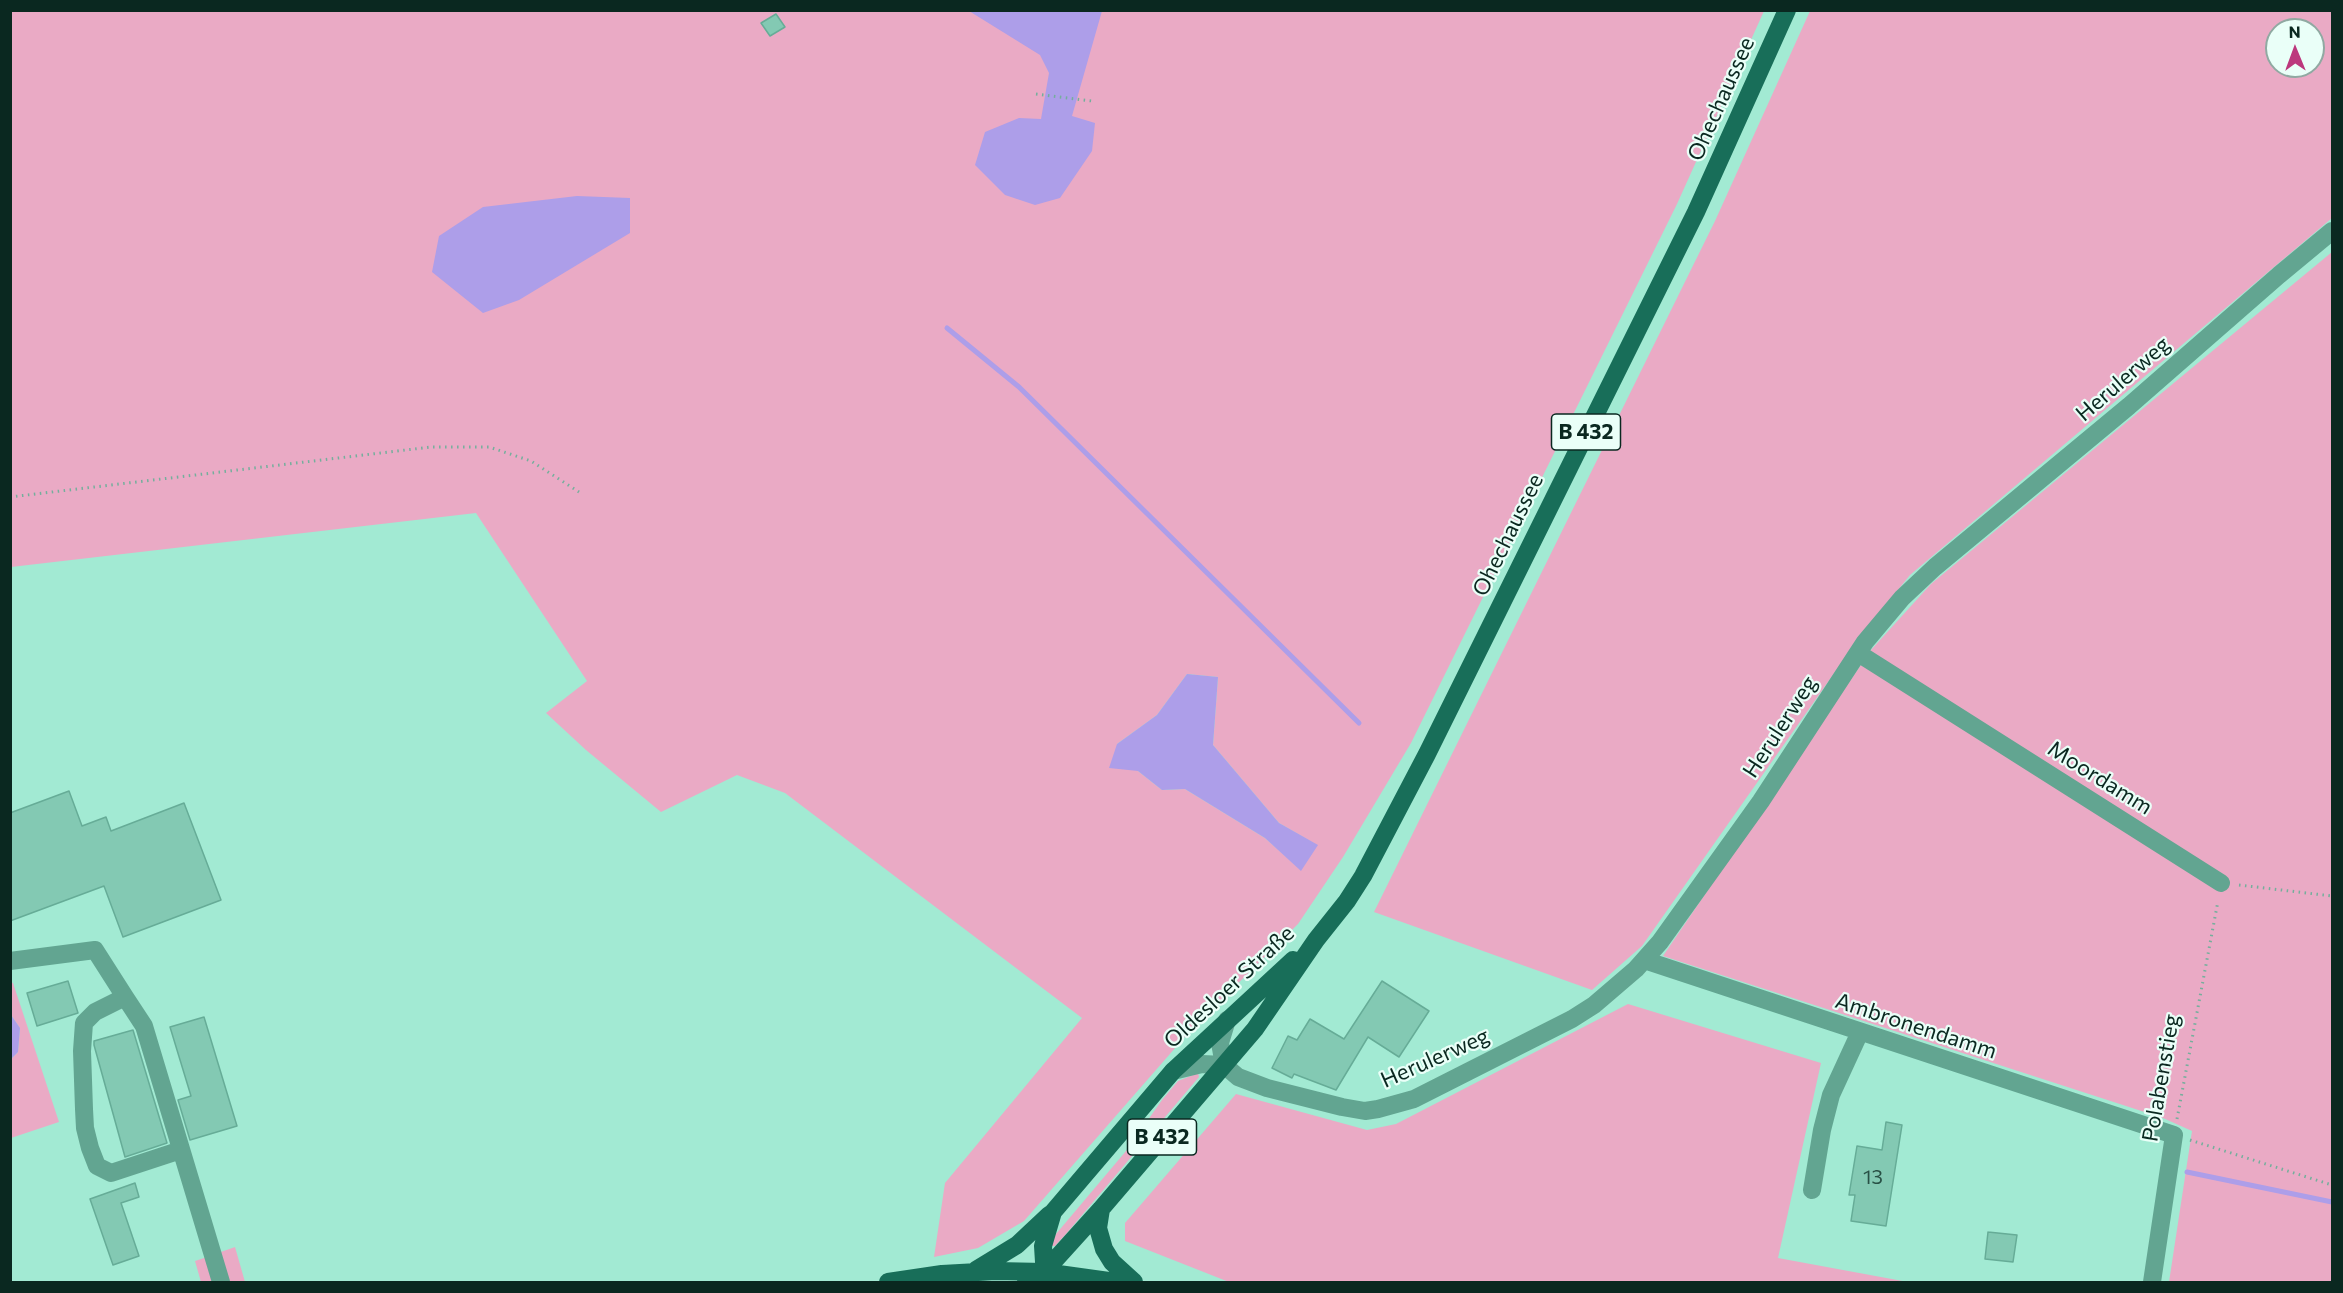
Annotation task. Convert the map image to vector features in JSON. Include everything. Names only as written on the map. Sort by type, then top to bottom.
[{"type":"main road","name":"Ohechaussee","points":[[1316,940],[1347,902],[1396,816],[1696,212],[1787,10]]},
{"type":"main road","name":"Oldesloer Straße","points":[[1045,1277],[1043,1246],[1053,1212],[1173,1071],[1316,940]]},
{"type":"main road","name":"Oldesloer Straße","points":[[1026,1282],[1045,1277],[1255,1029],[1316,940]]},
{"type":"main road","points":[[1101,1209],[1098,1228],[1104,1249],[1112,1262],[1134,1282]]},
{"type":"main road","name":"B 432","points":[[972,1272],[1017,1245],[1053,1212]]},
{"type":"main road","points":[[888,1282],[913,1277],[972,1272],[1116,1282]]},
{"type":"street","name":"Herulerweg","points":[[1224,1065],[1238,1077],[1253,1084],[1342,1107],[1365,1111],[1392,1107],[1422,1095],[1572,1019],[1594,1005],[1617,987],[1660,942],[1761,801],[1858,653],[1902,598],[1935,567],[2129,406],[2332,231]]},
{"type":"street","name":"Moordamm","points":[[1858,653],[2221,883]]},
{"type":"street","points":[[10,961],[95,950],[144,1026],[221,1282]]},
{"type":"street","name":"Ambronendamm","points":[[1644,960],[2174,1135]]},
{"type":"street","points":[[125,997],[95,1012],[84,1023],[82,1051],[84,1109],[85,1128],[90,1148],[97,1167],[111,1173],[181,1149]]},
{"type":"street","points":[[1173,1071],[1203,1064],[1224,1065],[1220,1043],[1227,1020]]},
{"type":"street","points":[[1812,1190],[1822,1130],[1831,1095],[1860,1032]]},
{"type":"street","name":"Polabenstieg","points":[[2152,1282],[2174,1135]]},
{"type":"path","points":[[1036,94],[1092,101]]},
{"type":"path","points":[[10,497],[442,447],[489,447],[531,461],[579,492]]},
{"type":"path","points":[[2221,883],[2332,896]]},
{"type":"path","name":"Polabenstieg","points":[[2174,1135],[2221,883]]},
{"type":"path","points":[[2174,1135],[2332,1185]]},
{"type":"shaded area","points":[[10,11],[1764,11],[1677,204],[1411,743],[1343,857],[1298,924],[1190,1031],[1024,1221],[978,1248],[934,1257],[945,1183],[1082,1018],[785,793],[737,775],[661,812],[586,750],[546,713],[587,681],[476,513],[11,567]],"holes":[[[1187,674],[1218,677],[1213,745],[1279,823],[1317,845],[1301,870],[1265,838],[1185,789],[1162,790],[1138,771],[1117,744],[1157,715]]]},
{"type":"shaded area","points":[[969,11],[1102,11],[1072,116],[1095,123],[1092,151],[1060,198],[1035,205],[1005,195],[975,165],[985,132],[1019,118],[1041,119],[1049,73],[1040,55]]},
{"type":"shaded area","points":[[1810,11],[2332,11],[2332,218],[1910,575],[1859,638],[1642,946],[1592,990],[1374,912],[1715,221]]},
{"type":"shaded area","points":[[577,196],[630,198],[630,233],[519,300],[483,313],[432,272],[439,236],[483,207]]},
{"type":"shaded area","points":[[2332,252],[2332,1282],[2169,1282],[2192,1131],[2163,1118],[1663,956],[1871,650],[1931,584]]},
{"type":"shaded area","points":[[1187,674],[1218,677],[1213,745],[1279,823],[1318,845],[1301,871],[1265,838],[1185,789],[1162,790],[1138,771],[1109,768],[1117,744],[1157,715]]},
{"type":"shaded area","points":[[10,982],[13,983],[59,1122],[11,1138],[11,1059],[18,1052],[20,1028],[11,1015]]},
{"type":"shaded area","points":[[1628,1004],[1821,1063],[1778,1258],[1908,1282],[1229,1282],[1125,1241],[1125,1223],[1236,1094],[1367,1130],[1396,1124]]},
{"type":"shaded area","points":[[11,1015],[20,1028],[18,1052],[11,1059]]},
{"type":"shaded area","points":[[1198,1073],[1199,1077],[1066,1234],[1055,1246],[1052,1246],[1051,1243],[1056,1234],[1126,1151],[1178,1081]]},
{"type":"shaded area","points":[[235,1247],[245,1282],[227,1282],[218,1253]]},
{"type":"shaded area","points":[[207,1257],[215,1282],[201,1282],[195,1261]]},
{"type":"building","points":[[776,14],[785,27],[770,36],[761,23]]},
{"type":"building","points":[[69,791],[82,826],[106,817],[111,831],[184,803],[221,900],[123,937],[104,886],[10,921],[10,813]]},
{"type":"building","points":[[68,981],[78,1013],[37,1026],[27,993]]},
{"type":"building","points":[[1382,981],[1429,1011],[1399,1057],[1368,1037],[1336,1090],[1294,1074],[1292,1078],[1272,1068],[1288,1036],[1297,1040],[1310,1019],[1344,1039]]},
{"type":"building","points":[[204,1017],[237,1126],[190,1140],[178,1100],[191,1096],[170,1027]]},
{"type":"building","points":[[133,1030],[167,1143],[125,1157],[94,1041]]},
{"type":"building","points":[[1886,1122],[1902,1125],[1886,1226],[1851,1221],[1855,1195],[1849,1195],[1857,1146],[1882,1150]]},
{"type":"building","points":[[135,1183],[139,1197],[121,1203],[139,1256],[113,1265],[90,1199]]},
{"type":"building","points":[[1988,1232],[2017,1235],[2013,1262],[1985,1259]]},
{"type":"waterway","points":[[947,328],[1019,387],[1359,723]]},
{"type":"waterway","points":[[2187,1172],[2332,1202]]}]
